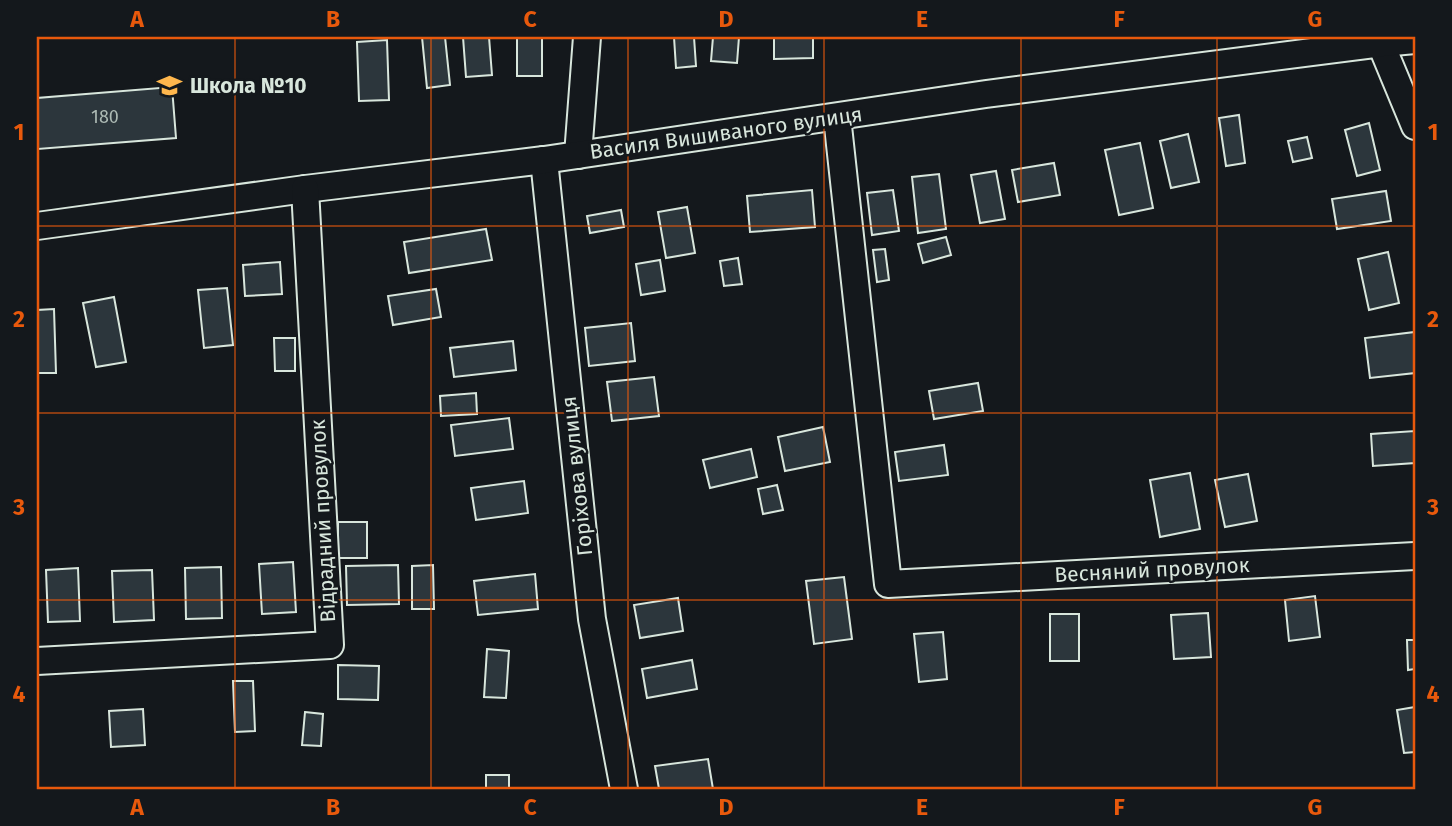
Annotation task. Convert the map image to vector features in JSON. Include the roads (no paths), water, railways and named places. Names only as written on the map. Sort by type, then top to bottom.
[{"type":"street","points":[[578,155],[587,37]]},
{"type":"street","points":[[1380,40],[1415,126]]},
{"type":"street","name":"Василя Вишиваного вулиця","points":[[37,226],[544,160],[986,94],[1380,40],[1415,40]]},
{"type":"street","name":"Весняний провулок","points":[[837,117],[888,584],[1415,556]]},
{"type":"street","name":"Горіхова вулиця","points":[[544,160],[592,619],[624,789]]},
{"type":"street","name":"Відрадний провулок","points":[[37,661],[330,645],[305,189]]},
{"type":"place","name":"Школа №10","points":[[170,86]]}]
